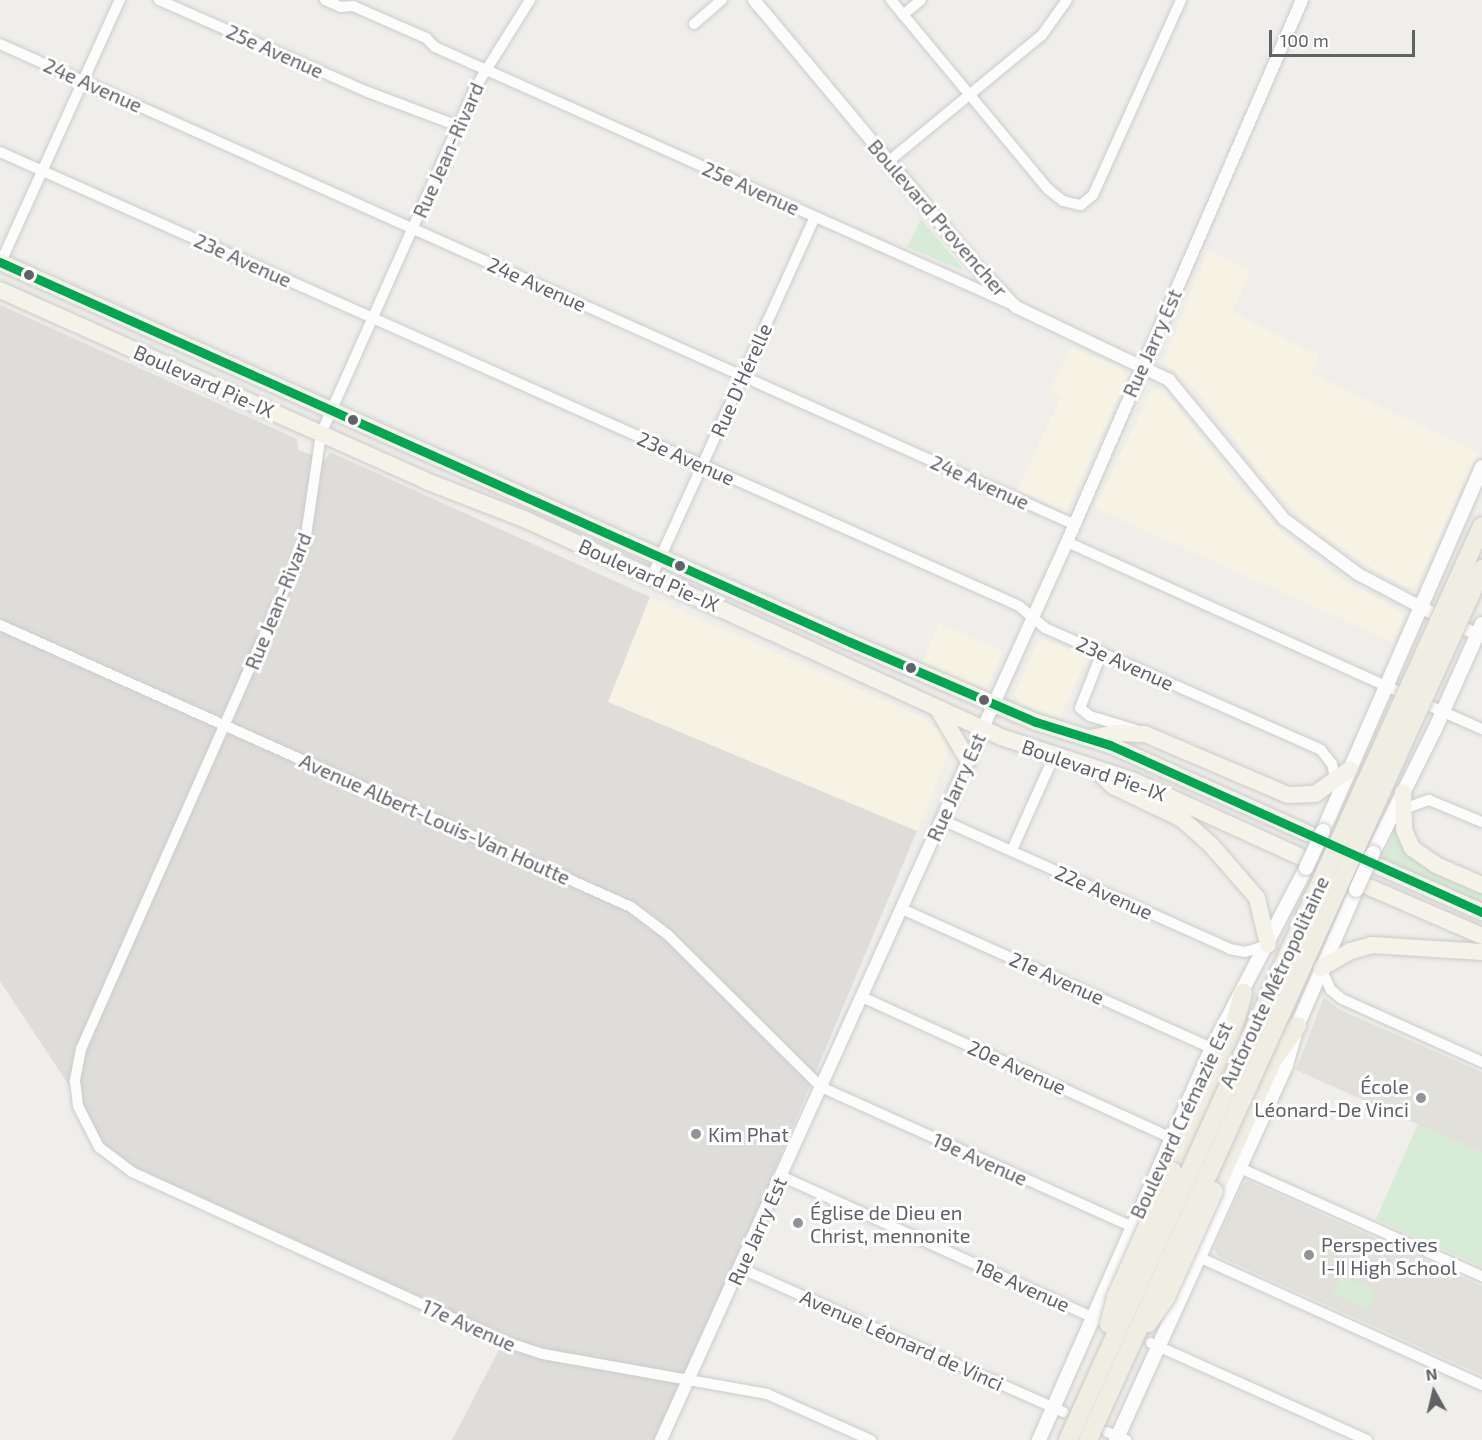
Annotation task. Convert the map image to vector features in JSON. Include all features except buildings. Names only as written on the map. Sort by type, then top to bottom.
[{"type":"highway","name":"Autoroute Métropolitaine","points":[[1068,1440],[1482,526]]},
{"type":"highway","name":"Autoroute Métropolitaine","points":[[1088,1440],[1482,569]]},
{"type":"highway","points":[[1092,1383],[1116,1297],[1230,1041],[1243,993]]},
{"type":"highway","points":[[1122,1361],[1166,1297],[1273,1060],[1297,1026]]},
{"type":"main road","name":"Boulevard Pie-IX","points":[[0,263],[994,705],[1091,738],[1316,833]]},
{"type":"main road","name":"Boulevard Pie-IX","points":[[0,290],[321,434],[652,576],[938,709],[1054,756],[1161,792],[1302,862]]},
{"type":"main road","name":"Boulevard Crémazie Est","points":[[1039,1440],[1057,1410],[1212,1048],[1268,945],[1302,862],[1316,833],[1338,797],[1391,688],[1419,606],[1482,468]]},
{"type":"main road","points":[[1117,1437],[1196,1256],[1240,1168],[1286,1065],[1297,1026],[1321,968],[1376,859],[1477,631]]},
{"type":"main road","points":[[938,709],[968,760]]},
{"type":"main road","points":[[1091,738],[1114,733],[1145,734],[1288,795],[1315,794],[1350,769]]},
{"type":"main road","points":[[1095,768],[1113,786],[1182,819],[1211,845],[1254,891],[1268,945]]},
{"type":"main road","points":[[1399,806],[1405,834],[1416,852],[1482,885]]},
{"type":"main road","points":[[1376,859],[1482,912]]},
{"type":"main road","points":[[1362,888],[1482,936]]},
{"type":"main road","points":[[1321,968],[1351,951],[1372,945],[1482,952]]},
{"type":"street","points":[[0,263],[120,0]]},
{"type":"street","name":"25e Avenue","points":[[159,0],[368,92],[458,126]]},
{"type":"street","name":"25e Avenue","points":[[325,0],[341,7],[353,6],[486,69],[1016,307]]},
{"type":"street","name":"Rue Jean-Rivard","points":[[94,1140],[76,1096],[76,1066],[81,1049],[306,543],[321,434],[458,126],[486,69],[530,0]]},
{"type":"street","points":[[694,24],[722,0]]},
{"type":"street","name":"Boulevard Provencher","points":[[754,0],[980,270],[1016,307],[1142,366],[1182,391],[1284,519],[1358,574],[1432,613]]},
{"type":"street","points":[[891,0],[1039,179],[1064,201],[1081,205],[1089,201],[1181,0]]},
{"type":"street","points":[[903,15],[921,0]]},
{"type":"street","points":[[889,161],[1048,28],[1066,0]]},
{"type":"street","name":"Rue Jarry Est","points":[[661,1440],[1067,543],[1073,524],[1302,0]]},
{"type":"street","name":"24e Avenue","points":[[0,44],[1073,524]]},
{"type":"street","name":"23e Avenue","points":[[0,152],[1019,606],[1045,628],[1321,750],[1330,760],[1338,797]]},
{"type":"street","name":"Rue D'Hérelle","points":[[652,576],[815,217]]},
{"type":"street","points":[[1067,543],[1391,688]]},
{"type":"street","name":"Avenue Albert-Louis-Van Houtte","points":[[0,625],[631,908],[668,935],[821,1087]]},
{"type":"street","points":[[1102,652],[1080,708],[1090,716],[1145,734]]},
{"type":"street","points":[[1430,706],[1482,729]]},
{"type":"street","points":[[1012,850],[1054,756]]},
{"type":"street","points":[[1399,806],[1429,800],[1482,822]]},
{"type":"street","name":"22e Avenue","points":[[942,819],[1230,949],[1245,952],[1268,945]]},
{"type":"street","name":"21e Avenue","points":[[902,909],[1212,1048]]},
{"type":"street","points":[[1321,968],[1331,990],[1342,999],[1482,1062]]},
{"type":"street","name":"20e Avenue","points":[[862,998],[1172,1137]]},
{"type":"street","name":"19e Avenue","points":[[821,1087],[1135,1229]]},
{"type":"street","name":"17e Avenue","points":[[94,1140],[112,1159],[132,1172],[503,1341],[543,1354],[766,1394],[871,1440]]},
{"type":"street","points":[[1240,1168],[1482,1276]]},
{"type":"street","name":"18e Avenue","points":[[781,1176],[1095,1318]]},
{"type":"street","points":[[1196,1256],[1482,1385]]},
{"type":"street","name":"Avenue Léonard de Vinci","points":[[740,1268],[1057,1410]]},
{"type":"street","points":[[1156,1345],[1366,1440]]},
{"type":"shaded area","points":[[1208,251],[1251,270],[1232,312],[1319,355],[1311,373],[1478,453],[1416,587],[1407,587],[1366,565],[1303,520],[1253,464],[1197,390],[1163,362]]},
{"type":"shaded area","points":[[0,305],[297,439],[298,450],[326,460],[330,452],[650,597],[608,702],[917,831],[661,1440],[452,1440],[503,1342],[146,1179],[94,1140],[76,1096],[0,981]]},
{"type":"shaded area","points":[[1072,347],[1122,369],[1127,378],[1066,512],[1018,490],[1061,396],[1050,390]]},
{"type":"shaded area","points":[[1152,389],[1161,390],[1174,402],[1233,479],[1282,533],[1338,577],[1402,612],[1404,618],[1392,642],[1095,508]]},
{"type":"shaded area","points":[[650,597],[921,717],[946,735],[947,756],[917,831],[608,702]]},
{"type":"shaded area","points":[[939,623],[1003,651],[985,691],[922,662]]},
{"type":"shaded area","points":[[1045,639],[1087,658],[1059,719],[1018,702],[1015,694],[1038,642]]},
{"type":"shaded area","name":"École Léonard-De Vinci","points":[[1324,997],[1340,1010],[1482,1072],[1482,1153],[1296,1070]]},
{"type":"shaded area","name":"Perspectives I-II High School","points":[[1248,1181],[1482,1286],[1482,1375],[1218,1256],[1214,1249],[1243,1184]]},
{"type":"green space","points":[[921,219],[962,268],[962,270],[907,247]]},
{"type":"green space","points":[[1396,827],[1482,891],[1482,904],[1383,858]]},
{"type":"green space","points":[[1418,1124],[1482,1153],[1482,1267],[1376,1219]]},
{"type":"green space","points":[[1341,1276],[1376,1291],[1368,1309],[1333,1294]]},
{"type":"transit line","points":[[0,262],[850,642],[1036,722],[1110,745],[1482,912]]},
{"type":"place","name":"École Léonard-De Vinci","points":[[1421,1098]]},
{"type":"place","name":"Kim Phat","points":[[696,1134]]},
{"type":"place","name":"Église de Dieu en Christ, mennonite","points":[[798,1223]]},
{"type":"place","name":"Perspectives I-II High School","points":[[1309,1255]]}]
